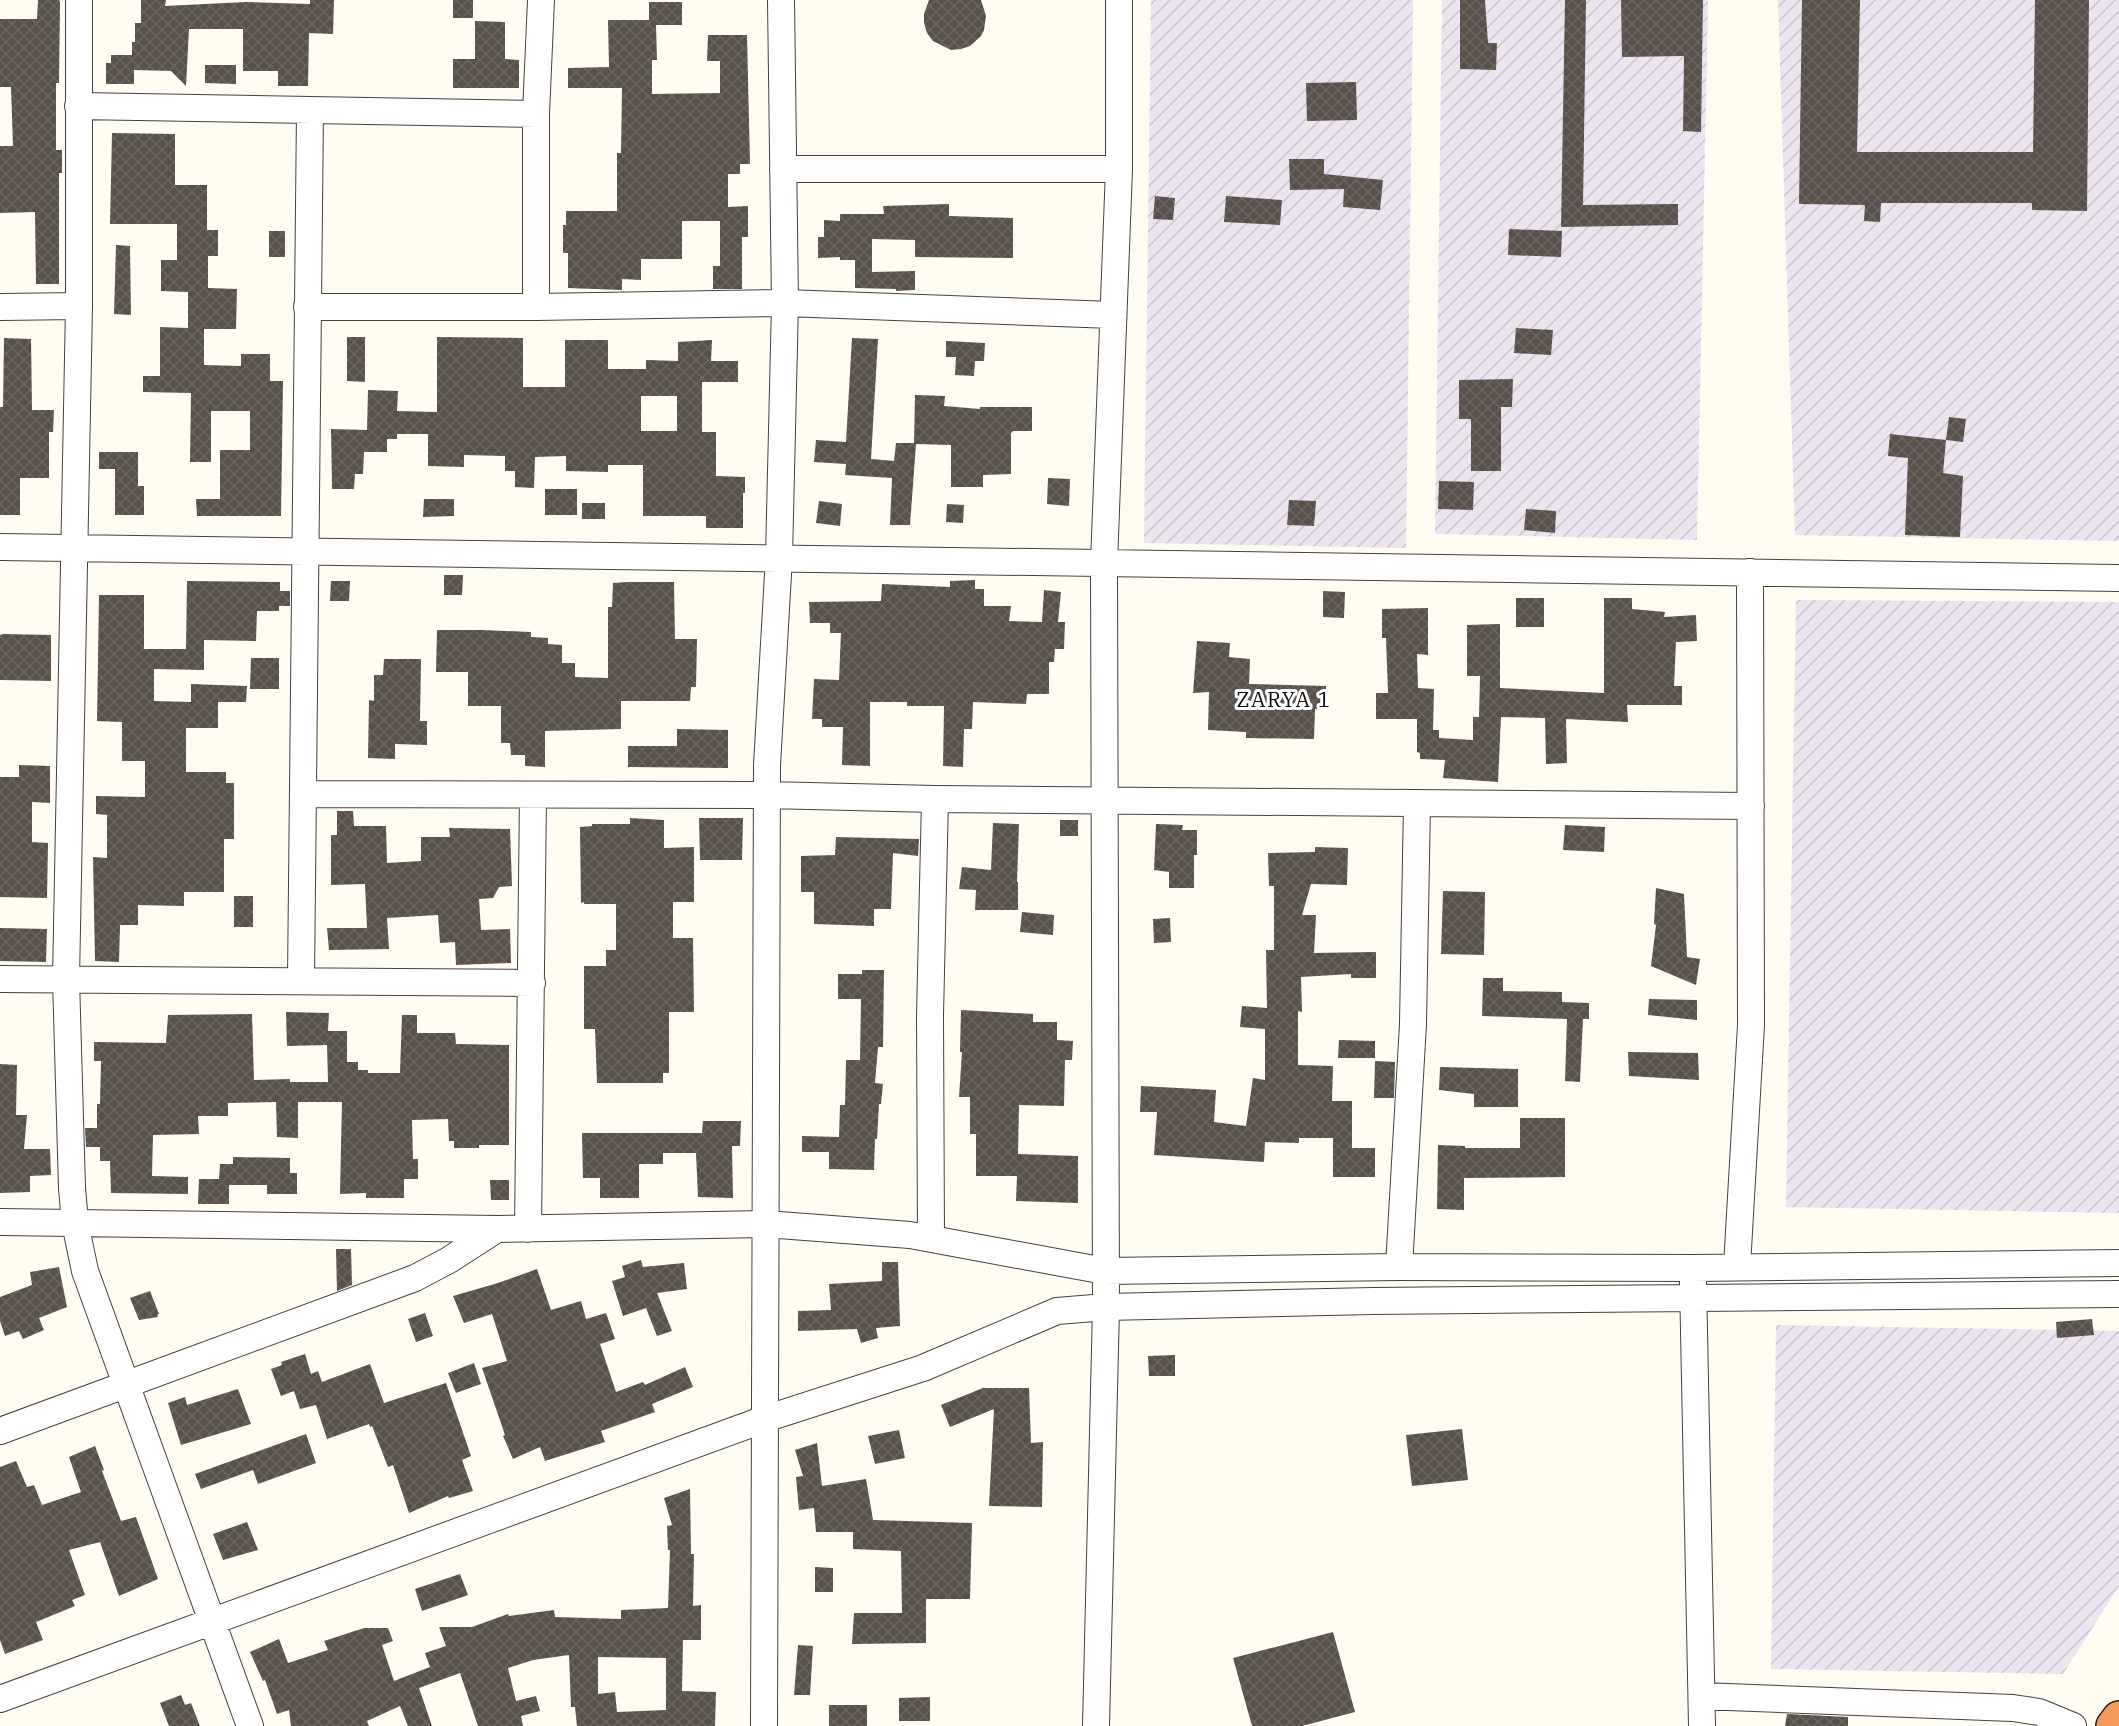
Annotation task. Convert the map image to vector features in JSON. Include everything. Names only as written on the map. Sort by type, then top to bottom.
[{"type":"highway","points":[[2113,1726],[2119,1718]]},
{"type":"street","points":[[79,0],[79,306],[66,979],[75,1223],[85,1271],[124,1384],[250,1726]]},
{"type":"street","points":[[536,307],[536,114],[541,0]]},
{"type":"street","points":[[764,1726],[767,795],[779,557],[785,303],[782,0]]},
{"type":"street","points":[[1096,1726],[1106,1307],[1104,563],[1119,169],[1119,0]]},
{"type":"street","points":[[78,106],[536,114]]},
{"type":"street","points":[[301,980],[310,111]]},
{"type":"street","points":[[783,169],[1119,169]]},
{"type":"street","points":[[307,307],[536,307],[785,303],[1113,315]]},
{"type":"street","points":[[0,307],[79,306]]},
{"type":"street","points":[[0,547],[2119,578]]},
{"type":"street","points":[[1737,1266],[1751,1025],[1750,572]]},
{"type":"street","points":[[304,794],[767,795],[935,799],[1751,806]]},
{"type":"street","points":[[528,1229],[533,795]]},
{"type":"street","points":[[931,1238],[930,1016],[935,799]]},
{"type":"street","points":[[1399,1267],[1413,1024],[1417,803]]},
{"type":"street","points":[[0,979],[532,983]]},
{"type":"street","points":[[0,1222],[497,1229],[766,1224],[931,1238],[1105,1270],[1399,1267],[1693,1268],[2119,1263]]},
{"type":"street","points":[[0,1431],[415,1278],[497,1229]]},
{"type":"street","points":[[1693,1268],[1702,1726]]},
{"type":"street","points":[[0,1699],[765,1419],[922,1368],[1058,1311],[1106,1307],[1373,1301],[1805,1295],[2119,1294]]},
{"type":"street","points":[[1702,1696],[2013,1708],[2046,1715],[2073,1726]]},
{"type":"shaded area","points":[[1151,0],[1413,0],[1406,548],[1144,543]]},
{"type":"shaded area","points":[[1442,0],[1708,0],[1697,540],[1435,534]]},
{"type":"shaded area","points":[[1778,0],[2119,0],[2119,541],[1795,535]]},
{"type":"shaded area","points":[[1796,600],[2119,602],[2119,1213],[1786,1207]]},
{"type":"shaded area","points":[[1776,1325],[2119,1331],[2119,1586],[2063,1674],[1771,1669]]},
{"type":"building","points":[[38,0],[59,0],[60,2],[59,83],[56,83],[56,150],[62,150],[62,173],[59,173],[59,284],[36,284],[35,212],[0,213],[0,146],[13,146],[11,87],[0,87],[0,19],[37,19]]},
{"type":"building","points":[[141,0],[166,0],[165,6],[246,2],[310,4],[310,0],[334,0],[333,34],[309,33],[308,86],[278,86],[278,71],[243,71],[243,29],[189,29],[186,86],[171,71],[134,70],[134,84],[106,84],[106,63],[111,63],[111,55],[132,55],[135,23],[141,23]]},
{"type":"building","points":[[453,0],[473,0],[473,18],[453,18]]},
{"type":"building","points":[[929,0],[981,0],[986,16],[981,36],[970,46],[961,49],[951,50],[933,41],[924,23],[924,14]]},
{"type":"building","points":[[1460,0],[1485,0],[1488,43],[1497,43],[1496,70],[1460,69]]},
{"type":"building","points":[[1565,0],[1586,0],[1583,205],[1678,204],[1678,225],[1561,227]]},
{"type":"building","points":[[1621,0],[1703,0],[1701,132],[1683,131],[1684,56],[1622,57]]},
{"type":"building","points":[[1802,0],[1860,0],[1857,152],[2033,152],[2035,0],[2089,0],[2087,211],[2032,210],[2032,203],[1881,203],[1880,222],[1864,221],[1865,205],[1799,204]]},
{"type":"building","points":[[649,2],[682,2],[682,25],[656,25],[657,60],[652,60],[652,94],[720,93],[720,61],[707,61],[708,35],[747,35],[750,164],[740,164],[740,174],[728,174],[728,207],[748,206],[748,237],[742,237],[742,289],[713,289],[713,266],[720,266],[720,221],[682,221],[682,259],[641,259],[641,280],[622,279],[622,290],[568,288],[568,253],[563,253],[563,225],[566,225],[566,211],[617,211],[617,153],[621,153],[622,88],[568,88],[568,68],[609,67],[608,20],[649,20]]},
{"type":"building","points":[[475,21],[505,22],[505,59],[519,60],[519,88],[453,88],[453,59],[475,59]]},
{"type":"building","points":[[205,65],[236,65],[236,84],[205,83]]},
{"type":"building","points":[[1356,82],[1357,120],[1307,121],[1306,83]]},
{"type":"building","points":[[112,133],[175,134],[175,185],[207,185],[207,230],[218,230],[218,256],[208,256],[208,288],[237,289],[236,329],[204,329],[204,365],[241,366],[241,354],[270,354],[270,381],[283,381],[281,516],[197,516],[196,499],[220,499],[220,450],[250,450],[250,411],[211,411],[211,462],[190,462],[191,393],[143,392],[143,376],[160,376],[160,327],[188,328],[188,292],[161,291],[161,260],[177,260],[177,224],[110,224]]},
{"type":"building","points":[[1289,159],[1324,159],[1324,174],[1383,180],[1380,210],[1343,207],[1344,189],[1290,190]]},
{"type":"building","points":[[1155,196],[1175,198],[1173,220],[1153,219]]},
{"type":"building","points":[[1226,196],[1282,200],[1280,225],[1224,222]]},
{"type":"building","points":[[949,204],[949,216],[1013,218],[1013,258],[915,257],[915,240],[872,239],[872,272],[915,271],[915,290],[896,291],[896,289],[855,288],[855,260],[840,260],[840,257],[818,258],[818,237],[824,237],[824,220],[840,221],[840,214],[884,214],[883,206]]},
{"type":"building","points":[[1509,229],[1562,231],[1561,257],[1508,255]]},
{"type":"building","points":[[269,231],[285,231],[285,257],[269,257]]},
{"type":"building","points":[[116,245],[130,246],[131,315],[114,314]]},
{"type":"building","points":[[1516,328],[1553,330],[1551,355],[1514,353]]},
{"type":"building","points":[[347,337],[365,337],[365,382],[347,381]]},
{"type":"building","points":[[437,337],[523,338],[523,387],[565,387],[565,340],[608,340],[608,369],[646,369],[646,360],[678,361],[678,342],[712,340],[711,361],[738,361],[738,382],[702,382],[702,432],[716,432],[716,476],[745,477],[743,528],[706,528],[706,516],[643,516],[643,465],[608,465],[608,472],[566,471],[566,456],[535,457],[534,488],[515,487],[515,471],[505,471],[505,456],[464,455],[464,467],[428,466],[428,434],[397,434],[397,439],[387,439],[387,452],[364,452],[363,474],[355,474],[354,489],[332,489],[331,429],[367,430],[368,390],[398,391],[397,411],[437,412]],"holes":[[[641,396],[677,396],[677,431],[641,431]]]},
{"type":"building","points":[[4,338],[31,339],[32,410],[54,410],[53,432],[49,432],[49,478],[20,478],[20,515],[0,515],[0,407],[3,407]]},
{"type":"building","points":[[852,338],[878,339],[871,459],[894,461],[896,443],[914,443],[915,395],[945,396],[944,406],[980,409],[980,407],[1032,407],[1032,431],[1013,431],[1011,433],[1011,474],[983,475],[983,487],[951,487],[951,445],[916,444],[910,525],[890,525],[892,478],[845,475],[846,464],[814,462],[816,440],[846,442]]},
{"type":"building","points":[[946,341],[985,343],[984,361],[975,361],[974,376],[955,375],[956,357],[946,357]]},
{"type":"building","points":[[1513,379],[1512,407],[1501,407],[1501,471],[1471,471],[1471,419],[1459,419],[1459,380]]},
{"type":"building","points":[[1949,417],[1966,419],[1963,442],[1946,440]]},
{"type":"building","points":[[1890,434],[1946,440],[1943,473],[1963,476],[1960,537],[1905,535],[1908,458],[1888,456]]},
{"type":"building","points":[[99,452],[138,452],[138,486],[144,486],[144,515],[115,515],[115,469],[99,469]]},
{"type":"building","points":[[1048,478],[1070,479],[1069,506],[1047,504]]},
{"type":"building","points":[[1439,481],[1474,482],[1473,510],[1438,509]]},
{"type":"building","points":[[545,489],[577,489],[577,515],[545,515]]},
{"type":"building","points":[[424,499],[454,499],[454,516],[423,517]]},
{"type":"building","points":[[1289,500],[1316,501],[1314,526],[1287,525]]},
{"type":"building","points":[[819,501],[842,504],[840,526],[816,523]]},
{"type":"building","points":[[582,503],[605,503],[605,519],[582,519]]},
{"type":"building","points":[[947,504],[964,505],[963,523],[946,522]]},
{"type":"building","points":[[1526,509],[1556,511],[1555,533],[1524,530]]},
{"type":"building","points":[[444,575],[463,575],[462,595],[444,595]]},
{"type":"building","points":[[975,580],[975,589],[984,589],[984,606],[1011,606],[1009,621],[1042,622],[1044,590],[1061,592],[1058,622],[1065,622],[1064,649],[1055,649],[1054,662],[1049,662],[1049,694],[1027,694],[1026,704],[973,702],[972,729],[964,729],[963,767],[943,766],[944,706],[907,706],[907,702],[870,702],[870,766],[842,765],[843,727],[822,727],[822,719],[812,719],[814,679],[839,680],[841,633],[830,633],[830,623],[810,623],[809,602],[881,601],[882,584],[950,587],[950,581]]},
{"type":"building","points":[[187,581],[280,582],[280,591],[290,591],[290,606],[279,606],[279,611],[257,611],[256,641],[204,640],[204,670],[154,669],[154,701],[191,702],[191,684],[247,686],[246,702],[218,702],[218,728],[186,728],[186,772],[226,772],[226,783],[234,783],[234,839],[224,839],[224,892],[184,892],[184,906],[138,905],[138,925],[120,925],[119,962],[95,961],[93,857],[107,858],[107,815],[96,814],[96,796],[145,797],[145,761],[122,761],[122,722],[97,721],[99,595],[144,595],[144,649],[186,649]]},
{"type":"building","points":[[331,581],[350,581],[349,601],[330,601]]},
{"type":"building","points":[[674,582],[675,639],[697,639],[696,687],[691,687],[690,701],[621,701],[621,729],[545,731],[545,767],[525,766],[525,755],[511,755],[510,743],[501,743],[501,706],[468,706],[468,672],[436,672],[437,630],[482,630],[531,632],[531,637],[548,638],[548,644],[562,645],[562,663],[575,663],[575,677],[608,678],[608,607],[612,607],[613,583]]},
{"type":"building","points":[[1323,591],[1345,592],[1344,618],[1323,617]]},
{"type":"building","points":[[1516,598],[1544,598],[1544,627],[1516,627]]},
{"type":"building","points":[[1604,598],[1632,598],[1632,609],[1665,612],[1664,617],[1696,615],[1697,641],[1676,642],[1674,686],[1682,686],[1682,705],[1627,705],[1628,722],[1566,719],[1567,763],[1546,764],[1545,718],[1501,717],[1498,782],[1443,778],[1445,760],[1420,759],[1420,753],[1417,752],[1417,719],[1376,719],[1376,693],[1388,693],[1386,638],[1382,638],[1382,609],[1428,608],[1428,655],[1417,654],[1418,688],[1434,689],[1433,730],[1439,730],[1439,738],[1473,740],[1473,717],[1479,717],[1480,676],[1467,676],[1467,625],[1500,624],[1500,688],[1604,693]]},
{"type":"building","points":[[0,635],[51,635],[51,681],[0,680]]},
{"type":"building","points":[[1197,641],[1230,643],[1229,657],[1250,659],[1249,684],[1326,686],[1325,710],[1315,709],[1314,739],[1246,738],[1246,732],[1208,730],[1209,692],[1193,693]]},
{"type":"building","points":[[251,658],[279,658],[279,689],[250,689]]},
{"type":"building","points":[[384,659],[421,659],[420,721],[427,721],[427,745],[395,744],[395,759],[368,758],[369,700],[374,701],[374,675],[383,675]]},
{"type":"building","points":[[677,729],[728,730],[728,768],[628,767],[628,746],[677,746]]},
{"type":"building","points":[[19,765],[50,766],[50,803],[32,802],[32,842],[48,843],[47,898],[0,897],[0,777],[19,777]]},
{"type":"building","points":[[337,811],[353,811],[354,826],[386,826],[387,863],[421,861],[421,837],[450,837],[449,828],[510,829],[512,886],[499,887],[493,898],[479,899],[481,930],[510,929],[511,963],[456,965],[455,942],[440,943],[438,915],[387,918],[389,949],[329,950],[327,928],[367,928],[365,884],[331,885],[331,835],[337,835]]},
{"type":"building","points":[[630,818],[664,820],[664,848],[694,847],[694,902],[673,902],[673,938],[693,938],[694,1012],[669,1012],[669,1073],[663,1073],[663,1083],[597,1083],[595,1029],[584,1029],[584,966],[606,966],[606,950],[616,950],[616,904],[581,903],[580,827],[592,826],[592,824],[630,824]]},
{"type":"building","points":[[699,818],[743,818],[742,860],[700,860]]},
{"type":"building","points":[[1060,820],[1078,820],[1078,836],[1060,836]]},
{"type":"building","points":[[993,823],[1019,824],[1018,910],[975,910],[976,890],[959,889],[962,867],[991,870]]},
{"type":"building","points":[[1156,824],[1183,825],[1182,830],[1197,830],[1194,888],[1169,888],[1169,872],[1154,870]]},
{"type":"building","points":[[1565,825],[1605,827],[1604,852],[1563,850]]},
{"type":"building","points":[[836,837],[919,839],[918,856],[893,853],[891,909],[874,909],[874,926],[814,924],[814,892],[801,892],[801,856],[835,855]]},
{"type":"building","points":[[1315,847],[1348,848],[1347,885],[1311,884],[1302,915],[1316,915],[1314,953],[1376,952],[1376,978],[1351,978],[1351,974],[1301,977],[1302,1012],[1298,1011],[1298,1065],[1333,1066],[1332,1101],[1352,1101],[1352,1148],[1375,1148],[1375,1177],[1333,1177],[1333,1138],[1299,1138],[1299,1143],[1265,1142],[1264,1162],[1154,1155],[1157,1112],[1140,1112],[1141,1086],[1216,1090],[1214,1122],[1246,1126],[1253,1078],[1265,1080],[1265,1029],[1240,1027],[1242,1006],[1267,1008],[1266,950],[1274,950],[1274,886],[1269,886],[1268,853],[1315,852]]},
{"type":"building","points":[[1656,888],[1684,894],[1687,957],[1700,959],[1696,985],[1651,966],[1656,925],[1654,924]]},
{"type":"building","points":[[1443,891],[1485,892],[1484,955],[1441,954]]},
{"type":"building","points":[[234,896],[253,896],[253,927],[234,927]]},
{"type":"building","points":[[1022,912],[1054,915],[1053,935],[1020,932]]},
{"type":"building","points":[[1170,918],[1171,942],[1154,943],[1153,919]]},
{"type":"building","points":[[0,928],[47,929],[46,962],[0,961]]},
{"type":"building","points":[[862,970],[884,970],[883,1047],[878,1047],[875,1083],[883,1084],[881,1104],[879,1104],[877,1139],[875,1139],[874,1170],[829,1169],[829,1152],[802,1152],[802,1136],[839,1137],[840,1105],[845,1105],[846,1060],[860,1060],[861,999],[838,999],[838,974],[862,974]]},
{"type":"building","points":[[1483,978],[1503,978],[1503,991],[1562,992],[1562,1002],[1589,1003],[1589,1019],[1583,1019],[1580,1082],[1565,1081],[1567,1019],[1482,1016]]},
{"type":"building","points":[[1649,999],[1697,1000],[1697,1020],[1648,1015]]},
{"type":"building","points":[[961,1010],[1033,1014],[1033,1022],[1057,1022],[1057,1040],[1073,1041],[1072,1060],[1065,1060],[1064,1106],[1019,1105],[1018,1154],[1078,1156],[1078,1203],[1016,1201],[1017,1176],[976,1176],[976,1134],[970,1134],[970,1097],[959,1097],[962,1052],[960,1052]]},
{"type":"building","points":[[286,1012],[329,1013],[328,1031],[347,1031],[347,1062],[358,1062],[358,1070],[368,1070],[368,1073],[400,1073],[402,1015],[417,1015],[417,1033],[455,1033],[456,1044],[509,1045],[509,1145],[454,1148],[454,1141],[449,1141],[448,1119],[412,1120],[413,1159],[418,1159],[418,1179],[404,1179],[404,1198],[366,1198],[366,1193],[340,1194],[342,1102],[298,1102],[298,1138],[277,1137],[276,1102],[228,1103],[228,1116],[198,1116],[199,1134],[153,1135],[152,1176],[188,1177],[188,1194],[111,1193],[110,1161],[100,1161],[100,1147],[86,1147],[85,1128],[97,1128],[97,1104],[100,1104],[101,1061],[94,1061],[94,1042],[166,1043],[168,1015],[252,1014],[254,1080],[290,1079],[290,1082],[328,1082],[327,1045],[287,1046]]},
{"type":"building","points":[[1339,1040],[1375,1041],[1375,1058],[1338,1058]]},
{"type":"building","points":[[1628,1052],[1698,1053],[1699,1080],[1629,1076]]},
{"type":"building","points":[[1375,1061],[1395,1062],[1394,1098],[1374,1098]]},
{"type":"building","points":[[0,1064],[17,1065],[16,1115],[27,1115],[24,1149],[50,1149],[51,1175],[30,1176],[30,1192],[0,1193]]},
{"type":"building","points":[[1440,1067],[1518,1069],[1518,1107],[1474,1107],[1474,1094],[1439,1090]]},
{"type":"building","points":[[1520,1118],[1565,1118],[1565,1177],[1464,1178],[1464,1210],[1437,1209],[1438,1145],[1465,1146],[1465,1148],[1520,1148]]},
{"type":"building","points":[[703,1121],[741,1121],[740,1146],[732,1146],[733,1198],[698,1197],[696,1153],[663,1153],[663,1164],[639,1164],[639,1198],[600,1198],[600,1178],[583,1178],[582,1133],[702,1133]]},
{"type":"building","points":[[233,1157],[290,1158],[290,1173],[297,1173],[297,1194],[267,1194],[267,1185],[229,1185],[229,1204],[198,1204],[199,1179],[219,1179],[220,1164],[233,1164]]},
{"type":"building","points":[[490,1180],[509,1180],[509,1200],[491,1200]]},
{"type":"building","points":[[336,1249],[351,1249],[352,1285],[337,1291]]},
{"type":"building","points":[[641,1260],[643,1267],[684,1263],[687,1289],[657,1293],[672,1331],[657,1336],[646,1308],[623,1316],[612,1281],[625,1277],[622,1266]]},
{"type":"building","points":[[882,1262],[898,1262],[900,1326],[876,1328],[878,1338],[861,1343],[857,1329],[798,1331],[798,1311],[831,1310],[829,1284],[882,1281]]},
{"type":"building","points":[[59,1267],[67,1307],[39,1318],[44,1330],[23,1339],[19,1331],[5,1336],[0,1321],[0,1297],[32,1285],[30,1272]]},
{"type":"building","points":[[537,1269],[551,1310],[581,1301],[586,1319],[606,1313],[615,1339],[600,1344],[616,1392],[643,1382],[645,1385],[685,1367],[693,1387],[652,1404],[655,1412],[601,1431],[605,1442],[545,1461],[540,1447],[513,1459],[503,1436],[505,1435],[482,1368],[507,1361],[492,1314],[464,1323],[453,1296]]},
{"type":"building","points":[[150,1291],[159,1314],[158,1317],[139,1320],[130,1298]]},
{"type":"building","points":[[425,1313],[433,1336],[416,1342],[408,1319]]},
{"type":"building","points":[[2092,1319],[2094,1335],[2057,1338],[2056,1322]]},
{"type":"building","points":[[305,1354],[311,1374],[318,1371],[322,1382],[370,1364],[384,1403],[446,1383],[471,1456],[462,1460],[473,1491],[449,1498],[448,1496],[409,1513],[393,1465],[388,1467],[372,1426],[370,1427],[369,1424],[327,1439],[316,1405],[300,1409],[294,1391],[281,1396],[271,1369],[282,1365],[281,1362]]},
{"type":"building","points":[[1175,1355],[1175,1376],[1149,1376],[1148,1356]]},
{"type":"building","points":[[474,1363],[481,1384],[456,1393],[448,1373]]},
{"type":"building","points":[[983,1388],[1029,1388],[1031,1443],[1043,1442],[1042,1507],[989,1506],[994,1409],[950,1427],[941,1405]]},
{"type":"building","points":[[238,1389],[251,1424],[181,1445],[168,1403],[185,1397],[187,1405]]},
{"type":"building","points":[[1462,1429],[1468,1480],[1412,1486],[1406,1435]]},
{"type":"building","points":[[899,1430],[905,1458],[875,1464],[868,1436]]},
{"type":"building","points":[[306,1434],[316,1463],[258,1484],[253,1470],[201,1489],[195,1474]]},
{"type":"building","points":[[817,1443],[822,1486],[866,1479],[873,1520],[972,1523],[970,1599],[926,1599],[926,1643],[852,1644],[854,1613],[902,1613],[901,1551],[853,1549],[853,1532],[816,1532],[814,1508],[799,1510],[796,1477],[803,1476],[795,1450]]},
{"type":"building","points":[[95,1446],[121,1521],[136,1517],[158,1579],[119,1596],[100,1542],[69,1550],[85,1595],[72,1600],[75,1606],[36,1622],[43,1640],[5,1654],[0,1640],[0,1467],[16,1461],[27,1487],[34,1485],[42,1505],[81,1492],[69,1457]]},
{"type":"building","points":[[690,1489],[691,1554],[694,1554],[693,1606],[701,1605],[701,1640],[683,1640],[682,1691],[716,1692],[715,1726],[577,1726],[575,1707],[571,1707],[569,1655],[533,1660],[508,1668],[516,1701],[536,1696],[540,1711],[521,1716],[523,1726],[478,1726],[460,1673],[419,1688],[432,1726],[408,1726],[400,1706],[367,1721],[369,1726],[291,1726],[289,1710],[277,1714],[265,1680],[263,1681],[250,1652],[279,1639],[288,1663],[328,1650],[324,1641],[364,1628],[388,1628],[393,1641],[382,1645],[394,1681],[430,1667],[425,1653],[446,1646],[439,1627],[472,1627],[508,1614],[509,1616],[554,1610],[555,1617],[621,1619],[621,1610],[668,1608],[670,1550],[668,1550],[667,1526],[672,1525],[664,1498]],"holes":[[[598,1657],[666,1658],[666,1710],[617,1712],[615,1692],[598,1694]]]},
{"type":"building","points":[[247,1522],[258,1550],[223,1560],[213,1534]]},
{"type":"building","points":[[815,1567],[833,1568],[833,1592],[815,1592]]},
{"type":"building","points":[[460,1574],[468,1595],[422,1611],[415,1589]]},
{"type":"building","points":[[1333,1632],[1355,1712],[1302,1726],[1252,1726],[1233,1658]]},
{"type":"building","points":[[798,1645],[813,1646],[810,1695],[794,1695]]},
{"type":"building","points":[[181,1695],[185,1705],[191,1703],[200,1726],[169,1726],[160,1703]]},
{"type":"building","points":[[930,1697],[930,1721],[899,1721],[899,1698]]},
{"type":"building","points":[[829,1705],[867,1705],[867,1726],[829,1726]]},
{"type":"building","points":[[1787,1714],[1848,1717],[1848,1726],[1785,1726]]},
{"type":"district","name":"ZARYA 1","points":[[1284,700]]}]
